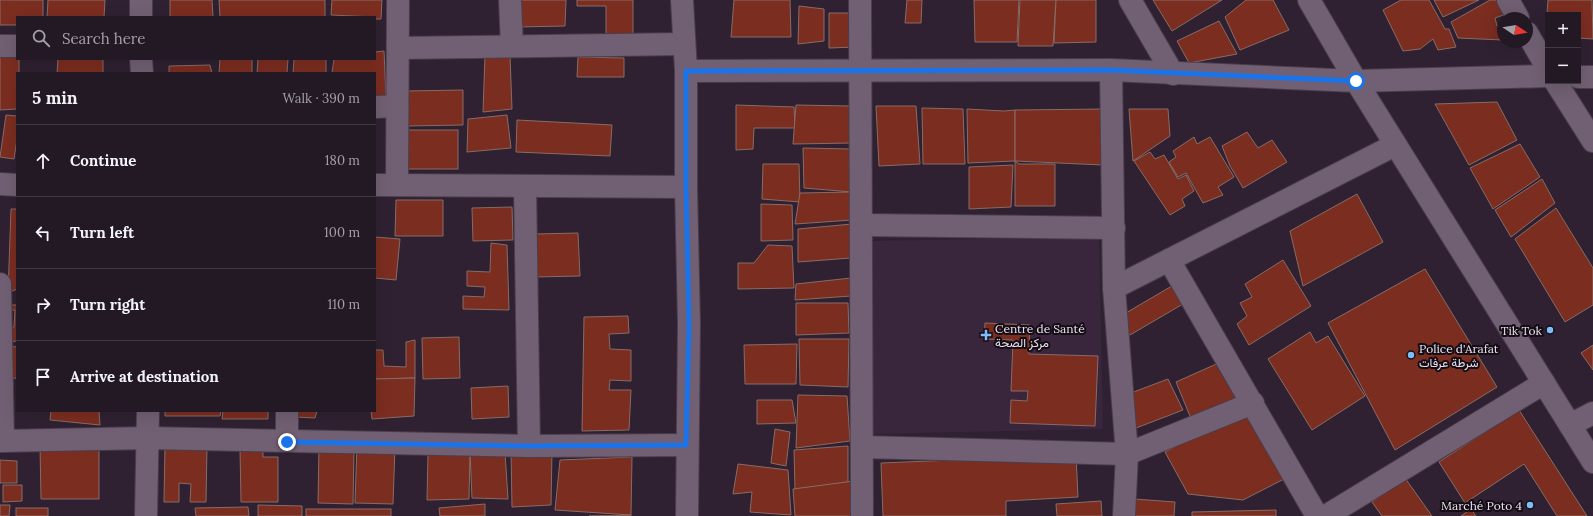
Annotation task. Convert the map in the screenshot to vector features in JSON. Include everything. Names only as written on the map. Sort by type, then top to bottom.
[{"type":"street","points":[[141,0],[141,16]]},
{"type":"street","points":[[397,185],[398,0]]},
{"type":"street","points":[[510,0],[512,46]]},
{"type":"street","points":[[682,0],[683,44],[686,71],[686,187],[689,324],[686,516]]},
{"type":"street","points":[[860,0],[862,516]]},
{"type":"street","points":[[1130,0],[1173,74]]},
{"type":"street","points":[[1309,0],[1395,145],[1593,462]]},
{"type":"street","points":[[1508,0],[1515,12]]},
{"type":"street","points":[[1533,43],[1545,64]]},
{"type":"street","points":[[398,48],[683,44]]},
{"type":"street","points":[[0,46],[16,46]]},
{"type":"street","points":[[141,60],[142,72]]},
{"type":"street","points":[[686,71],[1111,70],[1173,74],[1356,81],[1545,76]]},
{"type":"street","points":[[1111,70],[1114,288],[1127,454],[1124,516]]},
{"type":"street","points":[[1581,77],[1593,77]]},
{"type":"street","points":[[1557,84],[1593,141]]},
{"type":"street","points":[[376,107],[397,106]]},
{"type":"street","points":[[1114,288],[1395,145]]},
{"type":"street","points":[[0,184],[16,184]]},
{"type":"street","points":[[376,185],[686,187]]},
{"type":"street","points":[[525,186],[529,446]]},
{"type":"street","points":[[861,225],[1114,228]]},
{"type":"street","points":[[1169,260],[1317,516]]},
{"type":"street","points":[[0,284],[2,441],[148,438],[529,446],[686,445]]},
{"type":"street","points":[[1326,516],[1544,383]]},
{"type":"street","points":[[862,447],[1127,454],[1253,403]]},
{"type":"street","points":[[146,516],[148,412]]},
{"type":"street","points":[[287,412],[287,442]]},
{"type":"street","points":[[1570,425],[1593,413]]},
{"type":"shaded area","name":"Centre de Santé مركز الصحة","points":[[1099,237],[1103,429],[873,434],[870,241]]},
{"type":"building","points":[[0,0],[43,0],[43,16],[16,16],[16,25],[0,25]]},
{"type":"building","points":[[48,0],[105,0],[104,16],[47,16]]},
{"type":"building","points":[[170,0],[212,0],[213,16],[170,16]]},
{"type":"building","points":[[219,0],[325,0],[325,16],[220,16]]},
{"type":"building","points":[[332,0],[382,0],[381,19],[376,19],[376,16],[331,15]]},
{"type":"building","points":[[519,0],[566,0],[565,26],[518,27]]},
{"type":"building","points":[[577,0],[633,0],[633,35],[606,34],[606,6],[577,6]]},
{"type":"building","points":[[734,0],[790,0],[791,37],[731,37]]},
{"type":"building","points":[[907,0],[922,0],[921,23],[905,23]]},
{"type":"building","points":[[974,0],[1019,0],[1017,42],[975,42]]},
{"type":"building","points":[[1020,0],[1056,0],[1053,46],[1018,46]]},
{"type":"building","points":[[1056,0],[1096,0],[1096,42],[1054,43]]},
{"type":"building","points":[[1153,0],[1222,0],[1172,31]]},
{"type":"building","points":[[1246,0],[1273,0],[1289,30],[1240,50],[1225,17]]},
{"type":"building","points":[[1401,0],[1429,0],[1445,29],[1449,29],[1456,47],[1438,50],[1433,39],[1420,49],[1403,51],[1383,10]]},
{"type":"building","points":[[1434,0],[1479,0],[1443,17]]},
{"type":"building","points":[[1490,0],[1500,0],[1505,12],[1497,12],[1497,17],[1495,18],[1497,26],[1497,40],[1458,38],[1451,22]]},
{"type":"building","points":[[1548,0],[1592,0],[1593,39],[1581,38],[1581,12],[1547,12]]},
{"type":"building","points":[[799,6],[824,9],[824,41],[798,44]]},
{"type":"building","points":[[829,13],[856,13],[857,47],[829,48]]},
{"type":"building","points":[[1219,21],[1237,54],[1189,63],[1177,41]]},
{"type":"building","points":[[384,51],[386,96],[376,96],[376,72],[332,72],[334,60],[376,60],[376,52]]},
{"type":"building","points":[[485,54],[510,56],[512,109],[483,112]]},
{"type":"building","points":[[0,56],[16,56],[16,60],[19,60],[19,72],[16,72],[16,109],[0,110]]},
{"type":"building","points":[[578,57],[624,58],[624,77],[577,77]]},
{"type":"building","points":[[58,60],[103,60],[103,72],[57,72]]},
{"type":"building","points":[[220,60],[252,60],[252,72],[219,72]]},
{"type":"building","points":[[258,60],[288,60],[287,72],[257,72]]},
{"type":"building","points":[[294,60],[326,60],[326,72],[293,72]]},
{"type":"building","points":[[210,65],[212,72],[169,72],[169,66]]},
{"type":"building","points":[[463,90],[463,125],[407,126],[406,91]]},
{"type":"building","points":[[1497,102],[1517,140],[1469,165],[1435,104]]},
{"type":"building","points":[[736,105],[794,107],[795,128],[754,128],[753,149],[736,150]]},
{"type":"building","points":[[796,105],[851,106],[853,143],[793,144]]},
{"type":"building","points":[[876,106],[916,106],[920,164],[879,166]]},
{"type":"building","points":[[922,108],[963,109],[965,164],[923,164]]},
{"type":"building","points":[[967,109],[1004,111],[1015,110],[1015,161],[968,163]]},
{"type":"building","points":[[1105,109],[1103,165],[1015,161],[1015,110]]},
{"type":"building","points":[[1129,109],[1168,109],[1170,136],[1133,161]]},
{"type":"building","points":[[6,115],[16,116],[16,146],[14,159],[0,157]]},
{"type":"building","points":[[507,115],[511,148],[467,152],[468,119]]},
{"type":"building","points":[[517,120],[612,125],[610,156],[516,152]]},
{"type":"building","points":[[406,130],[458,130],[458,169],[406,169]]},
{"type":"building","points":[[1247,132],[1258,148],[1272,140],[1287,162],[1243,188],[1230,166],[1222,146]]},
{"type":"building","points":[[1194,137],[1197,144],[1210,137],[1234,177],[1218,187],[1223,195],[1203,203],[1186,173],[1178,177],[1169,162],[1176,157],[1173,151]]},
{"type":"building","points":[[1520,144],[1540,177],[1493,209],[1470,168]]},
{"type":"building","points":[[803,148],[852,149],[852,192],[804,188]]},
{"type":"building","points":[[1150,152],[1155,159],[1164,155],[1178,179],[1186,175],[1194,191],[1182,199],[1185,206],[1170,215],[1134,161]]},
{"type":"building","points":[[1015,161],[1019,164],[1055,164],[1055,206],[1015,206]]},
{"type":"building","points":[[763,164],[799,164],[800,202],[762,199]]},
{"type":"building","points":[[1013,165],[1011,207],[969,209],[969,167]]},
{"type":"building","points":[[1542,179],[1555,203],[1511,237],[1495,210]]},
{"type":"building","points":[[852,192],[852,220],[795,224],[800,193]]},
{"type":"building","points":[[1357,194],[1383,242],[1303,286],[1290,231]]},
{"type":"building","points":[[396,200],[443,200],[443,236],[395,236]]},
{"type":"building","points":[[761,204],[792,205],[793,240],[761,241]]},
{"type":"building","points":[[512,207],[513,240],[473,241],[472,208]]},
{"type":"building","points":[[1556,208],[1593,268],[1593,305],[1565,322],[1515,239]]},
{"type":"building","points":[[11,209],[16,209],[16,289],[8,293]]},
{"type":"building","points":[[852,224],[851,258],[798,262],[798,229]]},
{"type":"building","points":[[578,233],[580,276],[534,277],[535,234]]},
{"type":"building","points":[[376,237],[400,239],[396,280],[376,278]]},
{"type":"building","points":[[491,243],[507,245],[509,310],[463,309],[463,296],[484,297],[485,287],[467,286],[467,271],[490,272]]},
{"type":"building","points":[[768,245],[792,246],[794,288],[738,289],[738,263],[754,263]]},
{"type":"building","points":[[1283,260],[1311,306],[1249,345],[1237,324],[1247,316],[1240,303],[1252,297],[1245,284]]},
{"type":"building","name":"Police d'Arafat شرطة عرفات","points":[[1425,269],[1497,387],[1395,450],[1328,323]]},
{"type":"building","points":[[851,278],[851,296],[795,300],[796,284]]},
{"type":"building","points":[[1177,283],[1188,301],[1130,335],[1119,317]]},
{"type":"building","points":[[796,303],[848,303],[849,333],[796,335]]},
{"type":"building","points":[[8,305],[16,305],[16,341],[7,342],[8,328],[14,327],[15,310],[7,310]]},
{"type":"building","points":[[628,316],[629,333],[609,334],[610,349],[631,350],[631,381],[610,380],[609,390],[631,390],[629,430],[582,431],[584,317]]},
{"type":"building","points":[[985,323],[1030,325],[1029,354],[1098,356],[1095,426],[1010,423],[1011,400],[1027,401],[1028,391],[1011,391],[1013,340],[984,339]]},
{"type":"building","points":[[1310,332],[1316,343],[1328,336],[1365,396],[1312,430],[1268,359]]},
{"type":"building","points":[[459,337],[460,378],[423,379],[422,338]]},
{"type":"building","points":[[799,339],[849,339],[848,387],[800,385]]},
{"type":"building","points":[[415,340],[415,378],[376,379],[376,350],[383,350],[384,366],[406,367],[406,342]]},
{"type":"building","points":[[797,344],[796,384],[745,384],[744,345]]},
{"type":"building","points":[[1593,345],[1593,370],[1581,353]]},
{"type":"building","points":[[6,346],[16,347],[16,378],[6,379]]},
{"type":"building","points":[[1223,361],[1245,399],[1192,421],[1176,382]]},
{"type":"building","points":[[415,378],[414,416],[372,419],[371,412],[376,412],[376,379]]},
{"type":"building","points":[[1168,379],[1183,410],[1131,430],[1131,393]]},
{"type":"building","points":[[508,386],[509,417],[472,419],[471,388]]},
{"type":"building","points":[[798,395],[847,396],[850,441],[796,448]]},
{"type":"building","points":[[757,400],[792,400],[796,423],[757,424]]},
{"type":"building","points":[[1249,408],[1286,478],[1243,500],[1188,494],[1165,452]]},
{"type":"building","points":[[1519,410],[1587,516],[1557,516],[1524,464],[1465,503],[1439,462]]},
{"type":"building","points":[[51,412],[99,412],[100,425],[50,420]]},
{"type":"building","points":[[165,412],[221,412],[220,416],[165,416]]},
{"type":"building","points":[[223,412],[268,412],[268,419],[222,419]]},
{"type":"building","points":[[295,412],[317,412],[315,418],[295,417]]},
{"type":"building","points":[[775,429],[790,432],[786,466],[771,463]]},
{"type":"building","points":[[99,444],[99,499],[41,499],[40,445]]},
{"type":"building","points":[[165,445],[207,446],[206,502],[190,502],[191,484],[179,483],[179,502],[164,502]]},
{"type":"building","points":[[357,445],[395,447],[393,504],[355,503]]},
{"type":"building","points":[[848,446],[848,482],[795,490],[794,450]]},
{"type":"building","points":[[319,447],[354,448],[353,504],[318,503]]},
{"type":"building","points":[[263,448],[263,457],[278,457],[278,502],[241,502],[240,449]]},
{"type":"building","points":[[511,450],[552,451],[551,505],[512,507]]},
{"type":"building","points":[[470,452],[469,499],[427,500],[428,454]]},
{"type":"building","points":[[470,452],[505,452],[508,499],[472,498]]},
{"type":"building","points":[[1076,455],[1078,497],[1006,501],[1006,516],[883,516],[881,463]]},
{"type":"building","points":[[632,457],[631,515],[555,510],[560,460]]},
{"type":"building","points":[[0,460],[17,461],[17,483],[0,483]]},
{"type":"building","points":[[738,464],[788,470],[791,515],[750,512],[752,492],[733,494]]},
{"type":"building","points":[[1405,478],[1432,516],[1382,516],[1372,502]]},
{"type":"building","points":[[854,481],[851,516],[795,516],[793,489]]},
{"type":"building","points":[[3,485],[22,485],[22,501],[3,502]]},
{"type":"building","points":[[1134,499],[1175,502],[1174,516],[1133,516]]},
{"type":"building","points":[[1101,501],[1102,516],[1057,516],[1056,504]]},
{"type":"building","points":[[485,504],[485,516],[440,516],[439,508]]},
{"type":"building","points":[[0,505],[10,505],[9,516],[0,516]]},
{"type":"building","points":[[258,505],[302,506],[302,516],[258,516]]},
{"type":"building","points":[[248,507],[249,516],[196,516],[195,508]]},
{"type":"building","points":[[16,508],[48,508],[48,516],[16,516]]},
{"type":"building","points":[[306,509],[391,509],[391,516],[306,516]]},
{"type":"building","points":[[1471,509],[1476,516],[1461,516]]},
{"type":"building","points":[[1276,510],[1276,516],[1192,516],[1192,512]]},
{"type":"building","points":[[631,515],[631,516],[589,516]]},
{"type":"place","name":"Tik Tok","points":[[1550,330]]},
{"type":"place","name":"Centre de Santé مركز الصحة","points":[[986,335]]},
{"type":"place","name":"Police d'Arafat شرطة عرفات","points":[[1411,355]]},
{"type":"place","name":"Marché Poto 4","points":[[1530,505]]},
{"type":"route","points":[[287,442],[529,446],[686,445],[689,324],[686,187],[686,71],[1111,70],[1173,74],[1356,81]]}]
